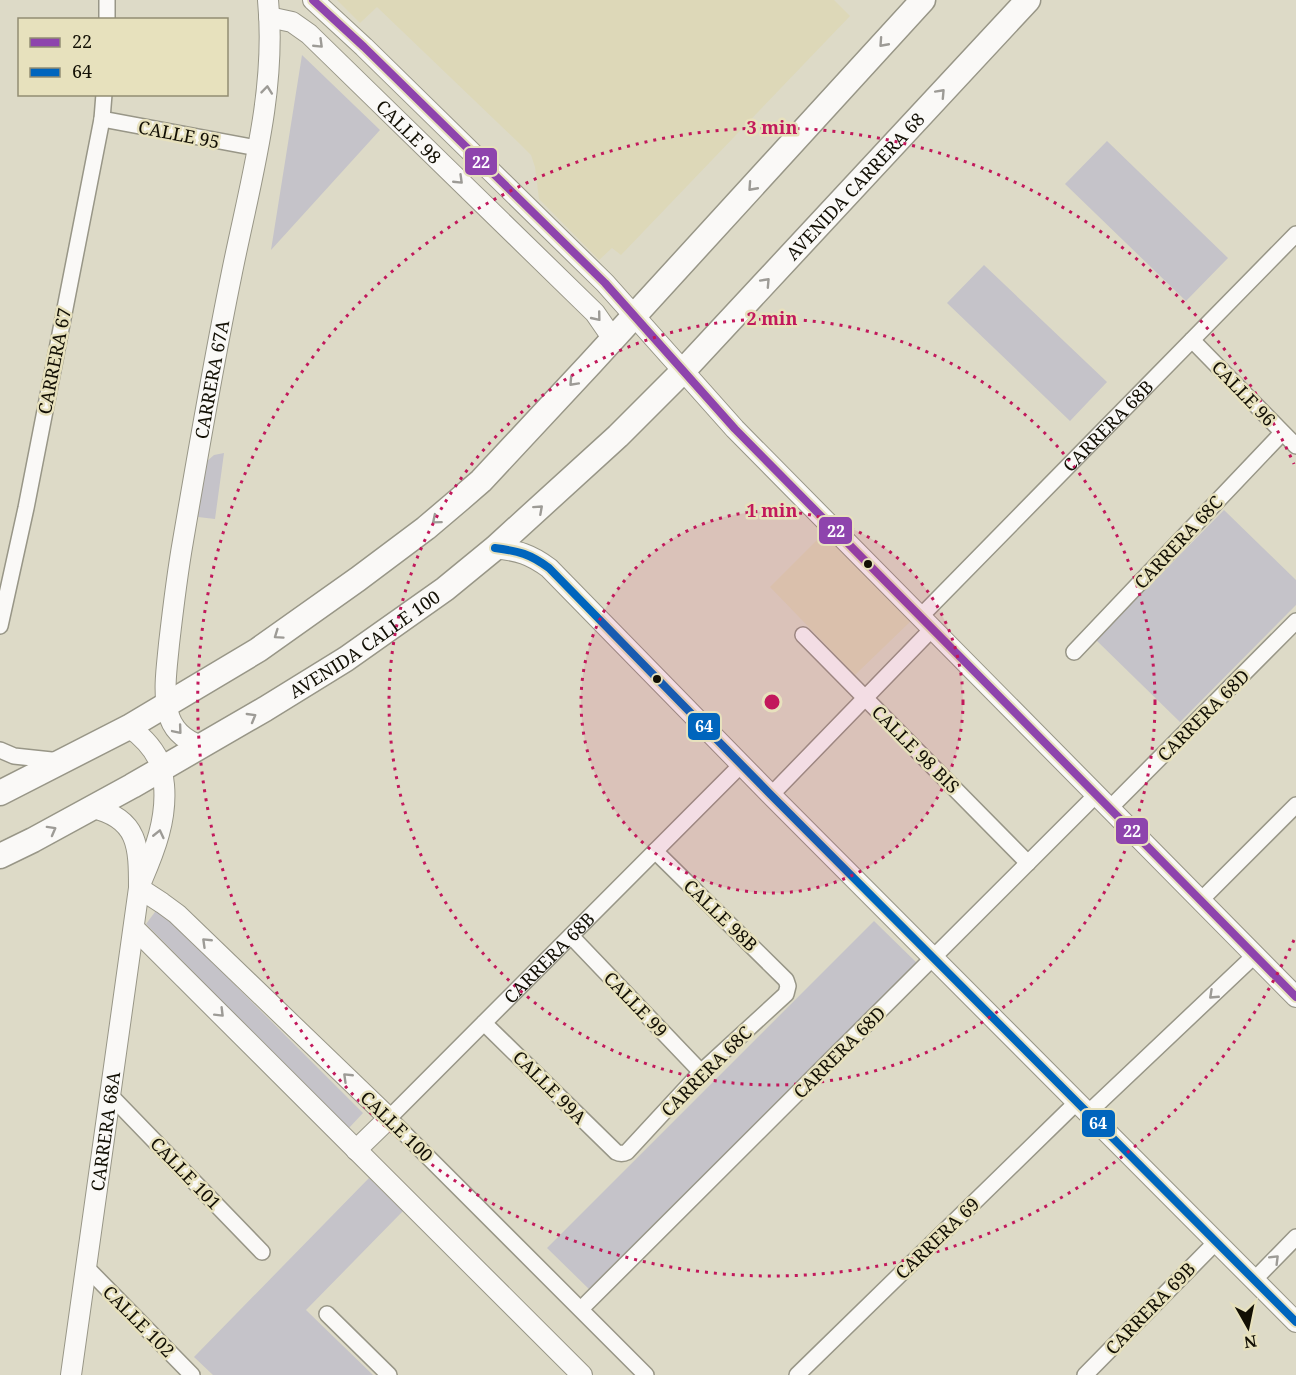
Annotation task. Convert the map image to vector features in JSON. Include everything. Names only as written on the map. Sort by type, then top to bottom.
[{"type":"main road","points":[[0,793],[129,727],[258,650],[426,528],[481,481],[923,0]]},
{"type":"main road","name":"AVENIDA CARRERA 68","points":[[683,371],[1028,0]]},
{"type":"main road","name":"AVENIDA CALLE 100","points":[[0,856],[92,808],[265,709],[346,659],[445,589],[495,548],[618,436],[683,371]]},
{"type":"street","points":[[107,0],[107,18]]},
{"type":"street","name":"CALLE 98","points":[[313,0],[605,283],[735,429],[1296,997]]},
{"type":"street","name":"CALLE 98","points":[[268,9],[309,34],[595,313],[613,339]]},
{"type":"street","name":"CARRERA 67A","points":[[201,746],[188,740],[177,731],[170,719],[166,674],[175,587],[212,366],[267,92],[270,58],[268,9]]},
{"type":"street","name":"CARRERA 67","points":[[0,626],[26,508],[102,119],[104,96]]},
{"type":"street","name":"CALLE 95","points":[[102,119],[257,148]]},
{"type":"street","name":"CARRERA 68B","points":[[771,795],[865,698],[926,623],[1192,340],[1296,234]]},
{"type":"street","name":"CALLE 96","points":[[1192,340],[1296,446]]},
{"type":"street","name":"CARRERA 68C","points":[[1074,652],[1282,433]]},
{"type":"street","points":[[495,548],[524,553],[549,568],[741,765],[1296,1322]]},
{"type":"street","name":"CARRERA 68D","points":[[581,1309],[1028,863],[1103,802],[1296,621]]},
{"type":"street","name":"CALLE 98 BIS","points":[[803,635],[1028,863]]},
{"type":"street","name":"CARRERA 68A","points":[[129,727],[149,745],[162,769],[164,802],[159,835],[139,888]]},
{"type":"street","points":[[0,750],[14,756],[64,761]]},
{"type":"street","name":"CARRERA 68B","points":[[356,1150],[741,765]]},
{"type":"street","points":[[1201,900],[1296,805]]},
{"type":"street","name":"CARRERA 68A","points":[[71,1375],[139,888],[138,847],[133,835],[116,817],[92,808]]},
{"type":"street","name":"CALLE 98B","points":[[655,851],[786,980]]},
{"type":"street","name":"CALLE 100","points":[[139,888],[177,914],[389,1118],[646,1375]]},
{"type":"street","points":[[134,928],[582,1375]]},
{"type":"street","name":"CALLE 99","points":[[571,936],[701,1072]]},
{"type":"street","name":"CARRERA 69","points":[[797,1375],[1082,1107],[1255,955]]},
{"type":"street","name":"CARRERA 68C","points":[[616,1152],[619,1154],[627,1152],[701,1072],[786,994],[788,986],[786,980]]},
{"type":"street","name":"CALLE 99A","points":[[484,1023],[616,1152]]},
{"type":"street","name":"CALLE 101","points":[[110,1095],[262,1252]]},
{"type":"street","points":[[1254,1280],[1296,1237]]},
{"type":"street","name":"CARRERA 69B","points":[[1085,1375],[1216,1242]]},
{"type":"street","name":"CALLE 102","points":[[86,1267],[192,1375]]},
{"type":"street","points":[[327,1314],[389,1375]]},
{"type":"shaded area","points":[[337,0],[834,0],[850,16],[621,255],[612,248],[599,260],[539,199],[531,155],[520,144],[377,7],[360,23]]},
{"type":"shaded area","points":[[302,55],[380,130],[271,250]]},
{"type":"shaded area","points":[[1107,141],[1228,258],[1186,301],[1065,184]]},
{"type":"shaded area","points":[[984,265],[1107,382],[1070,421],[947,303]]},
{"type":"shaded area","points":[[224,453],[215,519],[198,517],[206,462],[214,455]]},
{"type":"shaded area","points":[[1224,510],[1296,580],[1296,605],[1180,722],[1096,640]]},
{"type":"shaded area","points":[[825,532],[913,619],[855,675],[770,587]]},
{"type":"shaded area","points":[[158,908],[363,1113],[348,1129],[146,924]]},
{"type":"shaded area","points":[[874,921],[918,964],[592,1292],[547,1248]]},
{"type":"shaded area","points":[[369,1178],[403,1211],[306,1310],[373,1375],[213,1375],[194,1357]]},
{"type":"transit line","name":"22","points":[[313,0],[605,283],[735,429],[1296,997]]},
{"type":"transit line","name":"64","points":[[495,548],[524,554],[549,568],[771,795],[1296,1322]]}]
